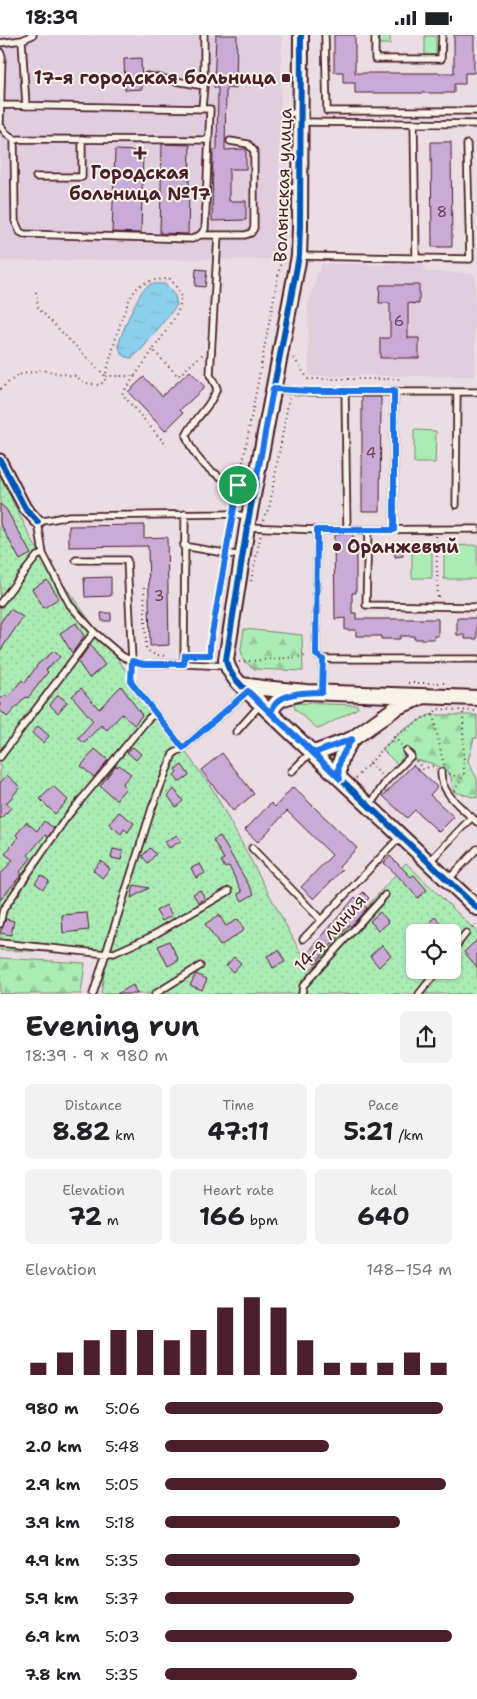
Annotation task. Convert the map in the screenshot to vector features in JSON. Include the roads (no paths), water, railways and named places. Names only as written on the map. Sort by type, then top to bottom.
[{"type":"street","name":"Волынская улица","points":[[233,664],[226,661],[242,556],[299,256],[294,187],[301,35]]},
{"type":"street","points":[[0,460],[25,508],[38,522]]},
{"type":"street","points":[[233,664],[245,688],[477,908]]},
{"type":"street","points":[[245,688],[477,698]]},
{"type":"street","points":[[266,708],[273,706],[277,701],[287,696],[306,692]]},
{"type":"street","points":[[314,753],[352,739],[396,707],[414,699],[430,697]]},
{"type":"street","points":[[340,779],[338,765],[352,739]]},
{"type":"lane","points":[[0,43],[22,40],[33,35]]},
{"type":"lane","points":[[202,108],[204,35]]},
{"type":"lane","points":[[325,35],[327,111],[477,111]]},
{"type":"lane","points":[[375,35],[375,59],[442,59],[442,35]]},
{"type":"lane","points":[[22,40],[26,106]]},
{"type":"lane","points":[[0,52],[2,56],[0,125],[14,139],[208,139]]},
{"type":"lane","points":[[147,76],[204,86]]},
{"type":"lane","points":[[0,105],[210,109],[205,229],[200,235],[192,239],[24,235],[20,232],[15,221],[14,139]]},
{"type":"lane","points":[[297,116],[414,125],[477,125]]},
{"type":"lane","points":[[414,125],[416,258]]},
{"type":"lane","points":[[36,177],[82,177],[82,139]]},
{"type":"lane","points":[[200,235],[245,235],[251,233],[254,228],[254,151],[248,144],[230,141]]},
{"type":"lane","points":[[299,256],[470,259],[467,144]]},
{"type":"lane","points":[[218,235],[210,375],[217,388],[214,398],[191,425],[186,436],[198,459],[211,471],[238,485],[255,488]]},
{"type":"lane","points":[[273,389],[304,391],[477,392]]},
{"type":"lane","points":[[345,391],[347,530]]},
{"type":"lane","points":[[394,391],[394,530]]},
{"type":"lane","points":[[456,505],[457,393]]},
{"type":"lane","points":[[184,664],[185,514]]},
{"type":"lane","points":[[233,664],[144,664],[122,657],[94,632],[70,605],[43,554],[38,522],[68,516],[233,514],[248,522],[317,530],[477,529]]},
{"type":"lane","points":[[317,530],[316,655],[323,659],[477,659]]},
{"type":"lane","points":[[368,530],[366,605],[477,607]]},
{"type":"lane","points":[[184,546],[242,556]]},
{"type":"lane","points":[[0,603],[37,556],[43,554]]},
{"type":"lane","points":[[76,560],[127,560],[132,661]]},
{"type":"lane","points":[[0,757],[94,632]]},
{"type":"lane","points":[[322,692],[323,659]]},
{"type":"lane","points":[[131,682],[183,748]]},
{"type":"lane","points":[[94,994],[152,808],[173,754],[183,748],[245,688]]},
{"type":"lane","points":[[236,733],[266,708]]},
{"type":"lane","points":[[0,924],[3,910],[66,818],[155,713]]},
{"type":"lane","points":[[368,806],[387,780],[411,756],[406,751]]},
{"type":"lane","points":[[291,772],[305,758],[314,753]]},
{"type":"lane","points":[[444,773],[441,781],[451,797],[477,822]]},
{"type":"lane","points":[[429,863],[472,817]]},
{"type":"lane","points":[[303,939],[401,836]]},
{"type":"lane","points":[[252,848],[321,920]]},
{"type":"lane","points":[[448,880],[477,849]]},
{"type":"lane","points":[[0,943],[114,953],[150,937],[228,891]]},
{"type":"lane","name":"14-я линия","points":[[302,994],[303,986],[385,895]]},
{"type":"lane","points":[[461,939],[466,933]]},
{"type":"lane","points":[[155,994],[200,966]]},
{"type":"lane","points":[[419,994],[431,979]]},
{"type":"water","points":[[150,284],[165,284],[175,296],[177,305],[142,349],[132,358],[127,357],[123,355],[119,346],[122,335],[137,299]]},
{"type":"place","name":"17-я городская больница","points":[[286,78]]},
{"type":"place","name":"Городская больница №17","points":[[140,153]]},
{"type":"place","name":"Оранжевый","points":[[337,547]]}]
